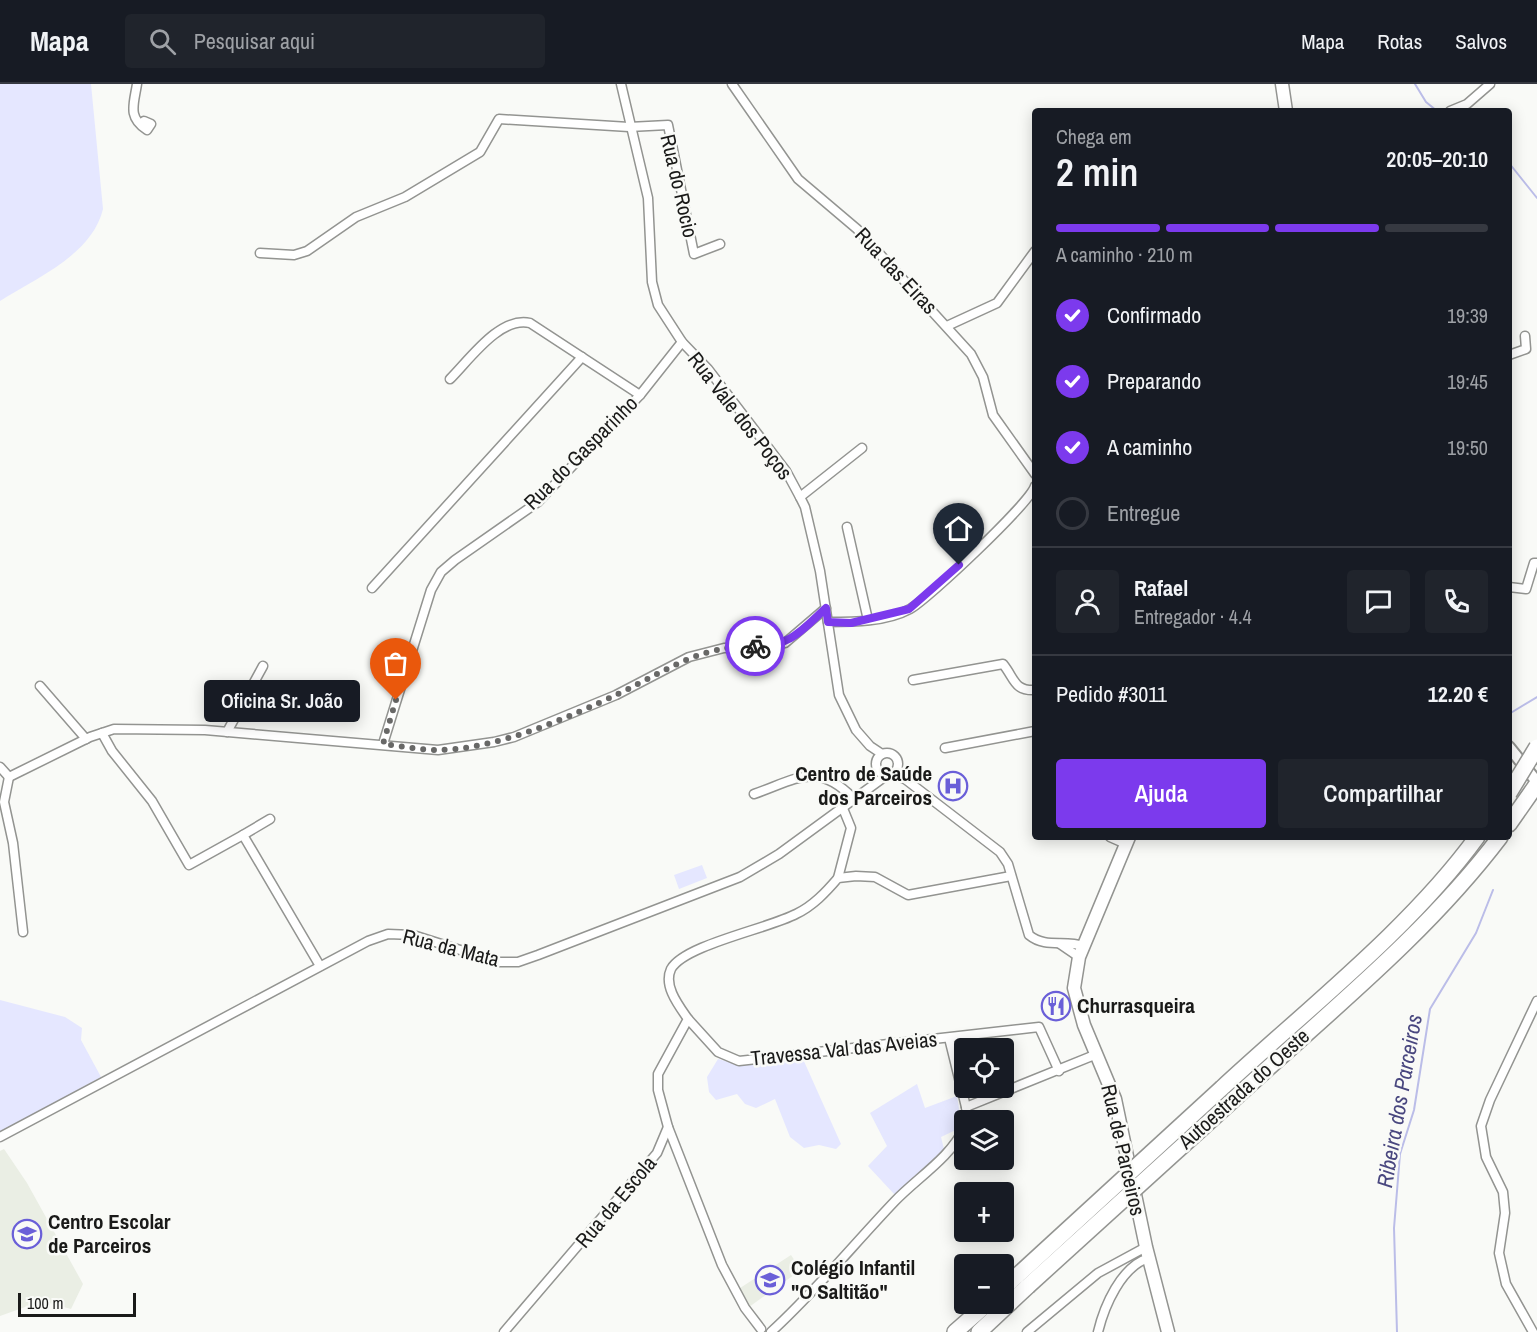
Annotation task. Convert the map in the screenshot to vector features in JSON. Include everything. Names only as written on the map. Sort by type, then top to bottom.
[{"type":"highway","points":[[1512,788],[1537,747]]},
{"type":"highway","points":[[1512,821],[1537,783]]},
{"type":"highway","name":"Autoestrada do Oeste","points":[[979,1332],[1023,1281],[1222,1088],[1409,915],[1444,879],[1475,840]]},
{"type":"highway","name":"Autoestrada do Oeste","points":[[1014,1284],[1023,1281],[1233,1099],[1421,926],[1456,890],[1498,840]]},
{"type":"highway","points":[[955,1332],[976,1314]]},
{"type":"main road","points":[[1282,84],[1286,108]]},
{"type":"main road","name":"Rua de Parceiros","points":[[1128,841],[1081,952],[1074,994],[1115,1099],[1147,1252],[1168,1332]]},
{"type":"street","points":[[137,84],[131,105],[132,115],[141,125]]},
{"type":"street","name":"Rua Vale dos Poços","points":[[621,84],[629,127],[648,198],[654,294],[664,316],[682,342],[721,385],[786,471],[800,497],[813,539],[839,695],[849,718],[878,761]]},
{"type":"street","name":"Rua das Eiras","points":[[732,84],[798,178],[851,223],[971,354],[983,377],[993,416],[1032,470]]},
{"type":"street","points":[[1457,108],[1467,104],[1490,84]]},
{"type":"street","points":[[260,253],[294,255],[307,251],[356,217],[405,197],[480,152],[499,119],[629,127]]},
{"type":"street","name":"Rua do Rocio","points":[[629,127],[668,125],[694,254],[720,244]]},
{"type":"street","points":[[947,326],[998,303],[1032,255]]},
{"type":"street","points":[[450,379],[504,326],[519,320],[530,323],[640,395]]},
{"type":"street","points":[[1512,354],[1527,349],[1525,336]]},
{"type":"street","name":"Rua do Gasparinho","points":[[383,744],[431,590],[441,572],[538,502],[640,395],[682,342]]},
{"type":"street","points":[[372,588],[582,357]]},
{"type":"street","points":[[800,497],[862,448]]},
{"type":"street","points":[[828,622],[851,623],[909,609],[1012,518],[1032,493]]},
{"type":"street","points":[[847,527],[868,620]]},
{"type":"street","points":[[1512,587],[1526,589],[1534,563],[1537,563]]},
{"type":"street","points":[[9,777],[102,733],[140,728],[227,732],[438,750],[514,737],[616,695],[689,657],[724,648],[774,646],[785,643],[826,608]]},
{"type":"street","points":[[913,680],[1003,664],[1017,686],[1024,690],[1032,690]]},
{"type":"street","points":[[227,732],[263,666]]},
{"type":"street","points":[[40,687],[86,739]]},
{"type":"street","points":[[945,748],[1032,732]]},
{"type":"street","points":[[102,733],[112,751],[152,801],[189,865],[270,819]]},
{"type":"street","points":[[1512,751],[1537,783]]},
{"type":"street","points":[[878,761],[893,754],[905,779]]},
{"type":"street","points":[[878,761],[890,775],[905,779],[999,852],[1008,864],[1029,935],[1050,944],[1075,944],[1081,952]]},
{"type":"street","points":[[872,784],[878,761]]},
{"type":"street","points":[[890,775],[898,765]]},
{"type":"street","points":[[0,767],[9,777]]},
{"type":"street","name":"Rua da Mata","points":[[0,1137],[368,941],[388,934],[426,938],[498,962],[518,962],[740,877],[779,854],[872,784],[890,775]]},
{"type":"street","points":[[754,794],[814,776],[825,776],[853,798]]},
{"type":"street","points":[[9,777],[4,802],[13,843],[23,932]]},
{"type":"street","points":[[842,806],[851,828],[838,878],[827,891],[798,914],[741,936],[694,950],[680,958],[670,971],[669,985],[688,1019],[658,1074],[658,1090],[668,1127],[722,1265],[745,1308],[764,1331],[827,1278],[897,1199],[954,1143]]},
{"type":"street","points":[[243,835],[320,966]]},
{"type":"street","points":[[838,878],[856,876],[875,878],[908,895],[1011,876]]},
{"type":"street","points":[[1533,1332],[1506,1284],[1499,1253],[1505,1213],[1503,1192],[1486,1157],[1481,1126],[1490,1100],[1537,1001]]},
{"type":"street","name":"Travessa Val das Aveias","points":[[688,1019],[718,1052],[739,1060],[1039,1027],[1059,1071]]},
{"type":"street","points":[[949,1038],[966,1110]]},
{"type":"street","points":[[966,1107],[1097,1054]]},
{"type":"street","name":"Rua da Escola","points":[[504,1332],[651,1162],[668,1127]]},
{"type":"street","points":[[1027,1332],[1098,1273],[1147,1252]]},
{"type":"street","points":[[1098,1332],[1107,1299],[1147,1252]]},
{"type":"shaded area","points":[[0,84],[91,84],[103,209],[97,225],[75,252],[46,274],[0,301]]},
{"type":"shaded area","points":[[702,865],[707,878],[679,889],[674,875]]},
{"type":"shaded area","points":[[0,1000],[65,1017],[82,1028],[81,1040],[101,1077],[0,1133]]},
{"type":"shaded area","points":[[718,1059],[740,1065],[803,1059],[841,1144],[836,1149],[819,1145],[804,1148],[790,1137],[775,1099],[756,1108],[745,1104],[737,1094],[716,1100],[709,1092],[707,1077]]},
{"type":"shaded area","points":[[917,1084],[925,1108],[954,1097],[957,1098],[959,1110],[954,1110],[954,1131],[941,1137],[944,1149],[895,1195],[868,1166],[887,1146],[870,1113]]},
{"type":"shaded area","name":"Centro Escolar de Parceiros","points":[[4,1149],[27,1183],[83,1284],[71,1309],[42,1301],[0,1316],[0,1151]]},
{"type":"shaded area","name":"Colégio Infantil \"O Saltitão\"","points":[[791,1255],[801,1270],[749,1307],[737,1290]]},
{"type":"waterway","name":"Ribeira dos Parceiros","points":[[1415,84],[1426,102],[1433,108]]},
{"type":"waterway","name":"Ribeira dos Parceiros","points":[[1512,167],[1537,198]]},
{"type":"waterway","name":"Ribeira dos Parceiros","points":[[1512,712],[1537,697]]},
{"type":"waterway","name":"Ribeira dos Parceiros","points":[[1397,1332],[1394,1228],[1400,1154],[1414,1110],[1430,1009],[1476,933],[1493,890]]},
{"type":"way so far","points":[[396,700],[383,744],[438,750],[475,745],[514,737],[574,713],[648,680],[700,653],[738,646],[755,646]]},
{"type":"place","name":"Oficina Sr. João","points":[[396,700]]},
{"type":"place","name":"Centro de Saúde dos Parceiros","points":[[953,786]]},
{"type":"place","name":"Churrasqueira","points":[[1056,1006]]},
{"type":"place","name":"Centro Escolar de Parceiros","points":[[27,1234]]},
{"type":"place","name":"Colégio Infantil \"O Saltitão\"","points":[[770,1280]]},
{"type":"route","points":[[755,646],[774,646],[785,643],[794,638],[826,608],[828,622],[851,623],[909,609],[959,565]]}]
